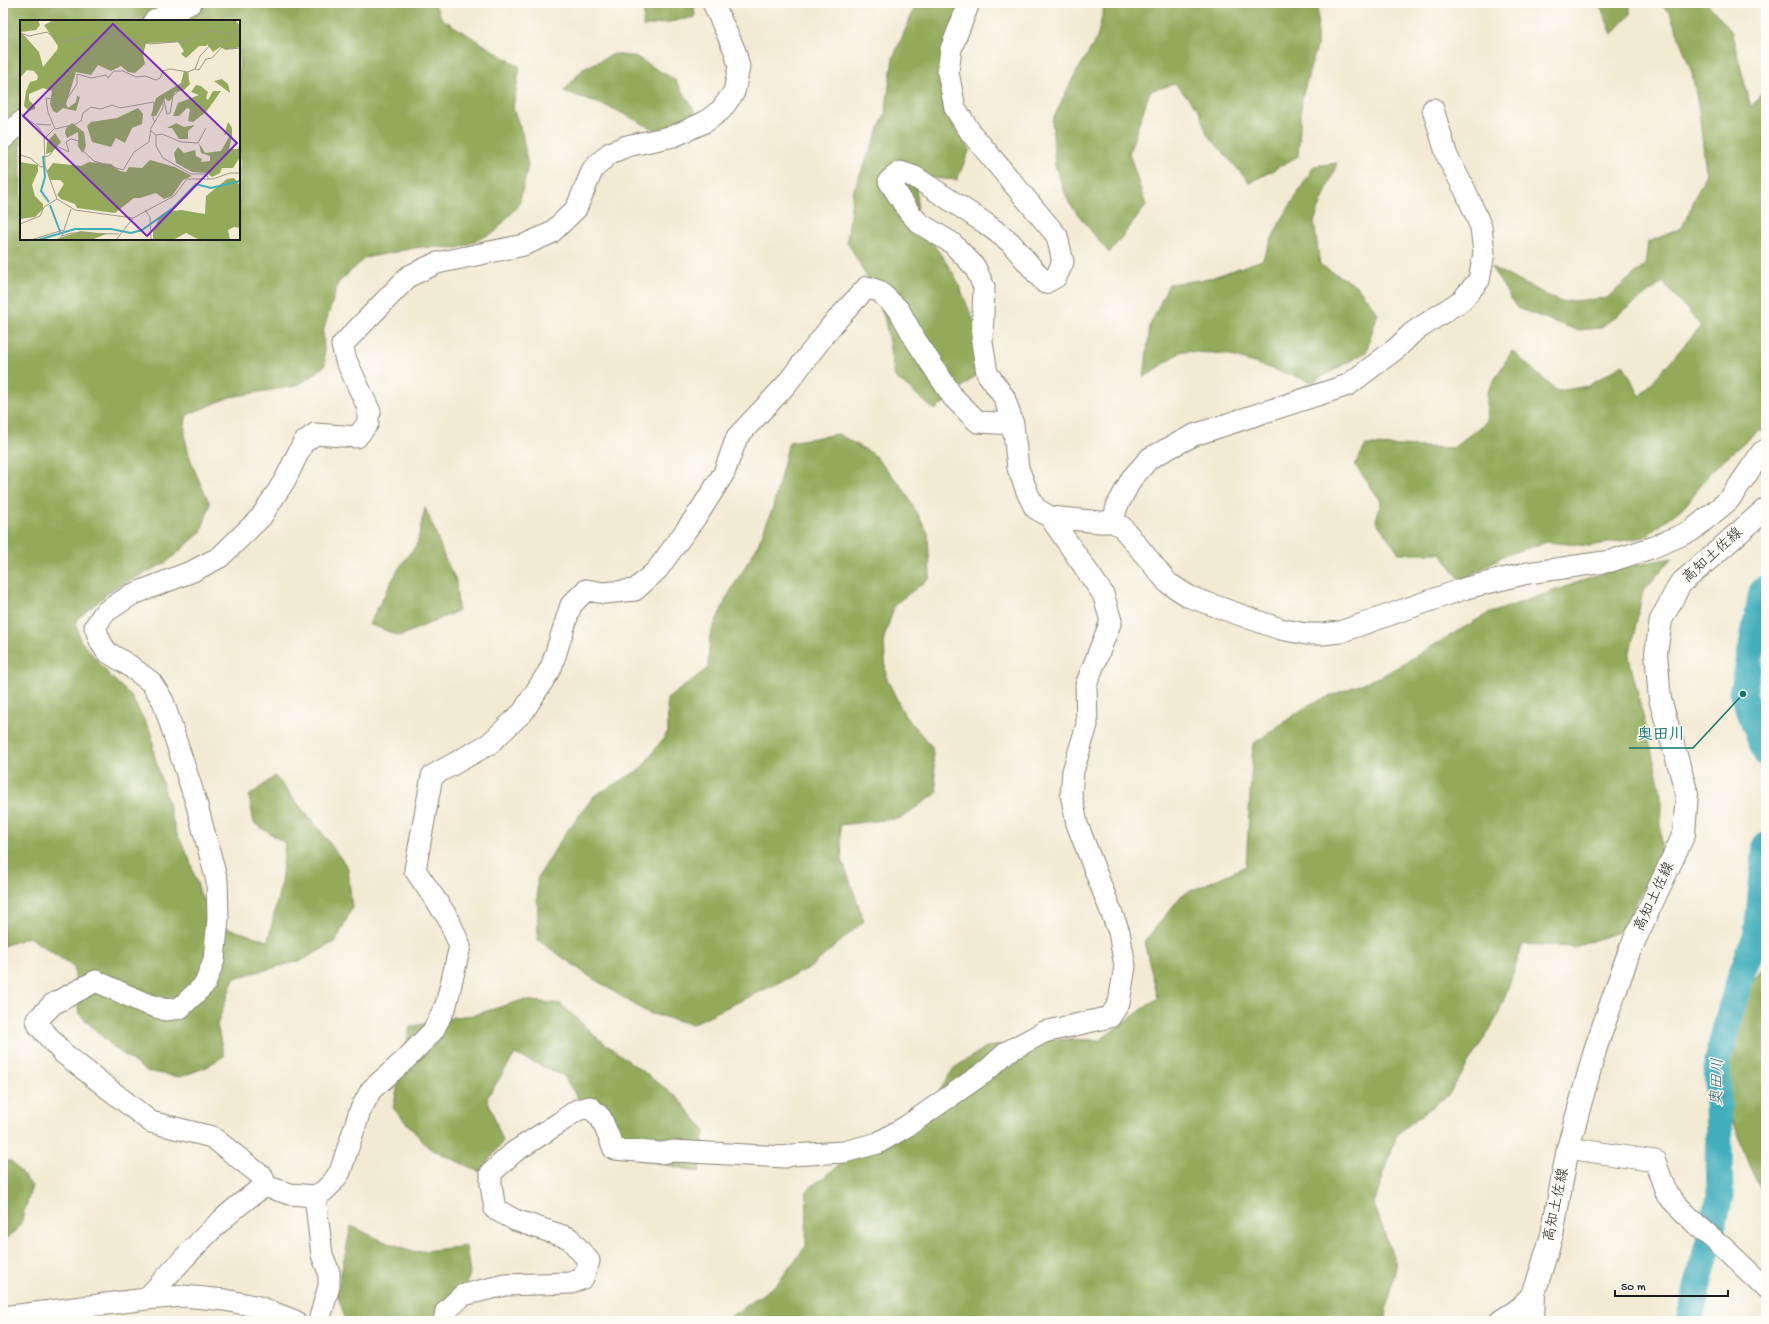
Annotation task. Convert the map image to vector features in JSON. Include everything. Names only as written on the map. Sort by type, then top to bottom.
[{"type":"main road","name":"高知土佐線","points":[[1533,1321],[1534,1293],[1552,1235],[1568,1148],[1596,1047],[1629,952],[1684,834],[1687,794],[1660,699],[1656,653],[1661,620],[1680,584],[1766,509]]},
{"type":"street","points":[[156,20],[191,3]]},
{"type":"street","points":[[265,1186],[263,1177],[258,1172],[212,1138],[152,1122],[63,1053],[39,1026],[37,1020],[53,1004],[96,981],[144,1003],[166,1010],[180,1008],[205,984],[214,960],[218,919],[217,881],[196,802],[163,701],[151,682],[108,652],[101,643],[95,627],[104,613],[131,595],[193,571],[220,557],[261,517],[285,480],[303,443],[315,434],[357,436],[368,423],[368,414],[370,412],[346,360],[342,345],[409,276],[437,263],[524,245],[552,233],[576,210],[593,169],[610,153],[627,146],[674,136],[705,122],[721,110],[734,92],[739,68],[735,51],[713,3]]},
{"type":"street","points":[[444,1321],[446,1311],[463,1295],[505,1285],[571,1283],[583,1278],[590,1261],[569,1238],[515,1220],[495,1209],[491,1185],[491,1173],[514,1152],[577,1110],[590,1107],[601,1118],[614,1149],[661,1153],[673,1151],[785,1157],[791,1155],[844,1152],[878,1143],[907,1126],[985,1072],[1007,1052],[1044,1032],[1110,1017],[1118,1003],[1125,966],[1119,932],[1077,824],[1071,794],[1073,771],[1088,725],[1086,685],[1111,622],[1103,594],[1050,517],[1035,508],[1018,468],[1013,424],[1004,397],[987,373],[982,342],[984,287],[976,267],[952,243],[919,223],[909,212],[889,181],[900,172],[915,177],[985,223],[1010,242],[1045,283],[1056,277],[1063,262],[1057,236],[971,132],[955,108],[948,72],[951,49],[969,3]]},
{"type":"street","points":[[1113,522],[1117,506],[1132,478],[1150,458],[1194,435],[1348,385],[1397,348],[1412,333],[1462,300],[1479,280],[1484,253],[1480,227],[1466,192],[1447,156],[1433,109]]},
{"type":"street","points":[[3,140],[20,123]]},
{"type":"street","points":[[146,1299],[218,1223],[249,1196],[265,1186],[290,1194],[314,1196],[324,1191],[340,1172],[360,1110],[372,1090],[406,1059],[433,1031],[446,1004],[460,946],[448,918],[415,870],[432,776],[489,744],[523,712],[551,668],[571,605],[586,590],[604,593],[635,590],[657,570],[700,511],[724,473],[737,437],[785,386],[832,325],[867,287],[878,291],[899,310],[915,339],[953,397],[978,422],[1013,424]]},
{"type":"street","points":[[1050,517],[1113,522],[1122,527],[1168,584],[1190,597],[1280,630],[1306,634],[1323,634],[1340,632],[1466,588],[1528,573],[1611,561],[1658,546],[1691,532],[1729,500],[1762,452],[1766,450]]},
{"type":"street","points":[[1568,1148],[1655,1161],[1667,1195],[1697,1225],[1766,1288]]},
{"type":"street","points":[[314,1196],[322,1255],[329,1272],[329,1286],[319,1321]]},
{"type":"street","points":[[1500,1321],[1517,1310],[1534,1293]]},
{"type":"street","points":[[3,1317],[146,1299],[184,1296],[225,1300],[258,1307],[295,1321]]},
{"type":"green space","points":[[3,3],[434,3],[442,19],[520,67],[513,108],[522,133],[528,166],[519,204],[495,232],[459,248],[420,247],[365,258],[338,283],[323,332],[325,365],[310,378],[295,386],[230,397],[187,415],[185,437],[187,449],[210,504],[201,532],[167,562],[113,589],[76,620],[80,640],[110,676],[130,695],[152,734],[154,754],[176,832],[189,858],[201,896],[224,927],[268,941],[281,884],[285,843],[254,823],[249,796],[275,776],[322,833],[348,868],[352,908],[336,941],[303,960],[234,978],[217,1025],[224,1056],[204,1068],[180,1077],[146,1071],[111,1045],[79,1014],[74,967],[29,937],[3,946]]},
{"type":"green space","points":[[644,3],[694,3],[695,17],[643,27]]},
{"type":"green space","points":[[917,3],[982,3],[971,14],[941,63],[945,112],[970,149],[957,180],[916,177],[918,221],[955,276],[975,324],[979,373],[935,410],[895,377],[885,320],[873,288],[847,241],[853,192],[885,114],[893,58]]},
{"type":"green space","points":[[1105,3],[1318,3],[1317,46],[1302,97],[1298,156],[1250,183],[1207,134],[1199,110],[1175,84],[1150,91],[1129,153],[1146,206],[1109,253],[1069,203],[1055,166],[1052,121],[1071,82],[1097,38]]},
{"type":"green space","points":[[1599,3],[1630,3],[1630,15],[1612,34]]},
{"type":"green space","points":[[1659,3],[1707,3],[1731,31],[1751,107],[1766,88],[1766,430],[1758,430],[1711,471],[1686,505],[1645,537],[1590,546],[1547,542],[1503,556],[1461,581],[1441,553],[1399,553],[1376,521],[1381,501],[1355,465],[1366,445],[1453,448],[1487,421],[1487,392],[1512,351],[1557,391],[1588,386],[1623,364],[1640,396],[1701,326],[1663,282],[1600,328],[1577,330],[1517,308],[1491,267],[1561,302],[1607,298],[1645,265],[1648,242],[1682,228],[1706,173],[1699,110],[1692,73],[1670,13]]},
{"type":"green space","points":[[614,54],[636,57],[675,80],[695,111],[692,131],[659,132],[612,108],[564,91],[583,69]]},
{"type":"green space","points":[[1337,163],[1314,222],[1320,265],[1357,286],[1378,313],[1366,352],[1313,382],[1226,354],[1182,351],[1144,378],[1150,325],[1169,284],[1208,279],[1262,260],[1279,224],[1314,166]]},
{"type":"green space","points":[[838,434],[873,454],[903,488],[928,533],[930,578],[895,604],[884,638],[886,677],[905,716],[932,747],[937,793],[901,818],[840,825],[842,859],[864,921],[811,967],[692,1024],[648,1013],[589,976],[538,940],[537,879],[564,835],[594,796],[641,769],[668,732],[667,699],[708,668],[710,635],[727,597],[758,545],[773,507],[789,442]]},
{"type":"green space","points":[[425,508],[445,559],[456,580],[458,611],[400,636],[369,624],[399,568],[417,544]]},
{"type":"green space","points":[[1672,558],[1643,591],[1629,657],[1661,791],[1661,852],[1623,930],[1575,947],[1523,944],[1498,1016],[1449,1094],[1397,1134],[1374,1204],[1396,1265],[1385,1321],[724,1321],[777,1284],[806,1246],[807,1190],[847,1159],[926,1112],[954,1068],[986,1047],[1041,1039],[1100,1040],[1158,998],[1144,942],[1182,895],[1246,866],[1253,744],[1310,704],[1384,675],[1485,615],[1619,568]]},
{"type":"green space","points":[[1766,966],[1766,1199],[1747,1159],[1719,1087],[1732,1011],[1753,980]]},
{"type":"green space","points":[[523,1000],[561,1004],[595,1036],[677,1097],[705,1131],[699,1172],[639,1159],[595,1127],[564,1076],[515,1054],[487,1098],[503,1141],[480,1172],[429,1148],[393,1108],[410,1027],[454,1017],[474,1015]]},
{"type":"green space","points":[[3,1161],[11,1161],[32,1186],[20,1226],[3,1242]]},
{"type":"green space","points":[[351,1226],[383,1241],[416,1252],[466,1246],[470,1274],[452,1321],[346,1321],[337,1293]]},
{"type":"waterway","name":"奥田川","points":[[1766,588],[1762,592],[1743,694],[1766,753]]},
{"type":"waterway","name":"奥田川","points":[[1689,1321],[1720,1196],[1717,1061],[1742,972],[1757,934],[1766,845]]},
{"type":"place","name":"奥田川","points":[[1743,694]]}]
